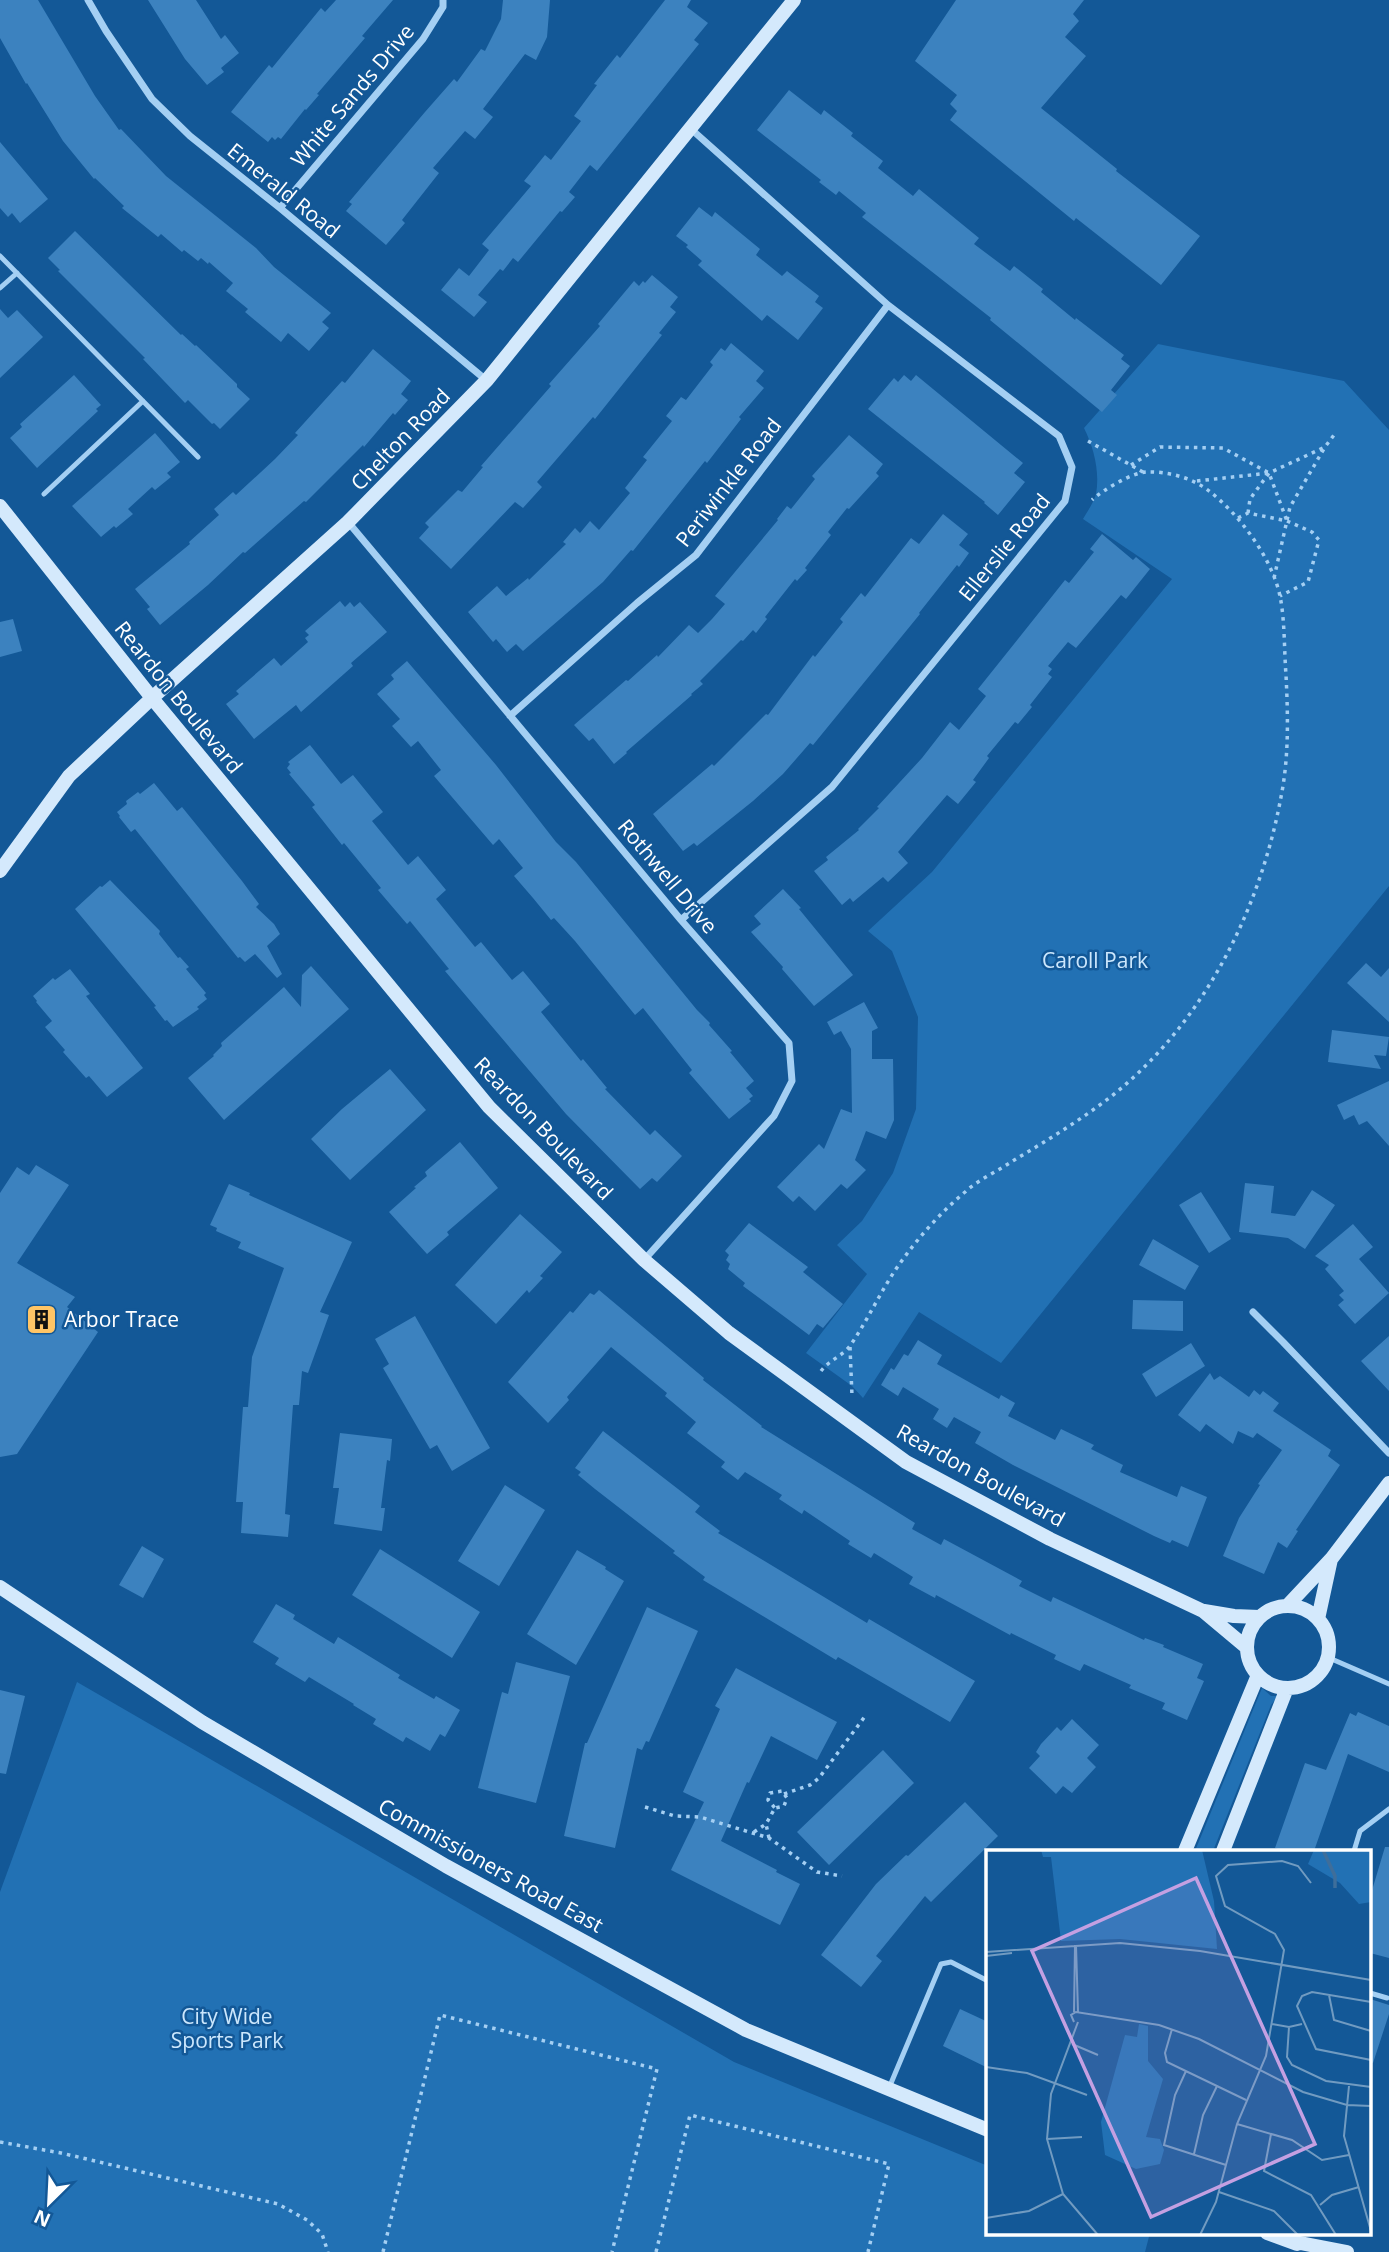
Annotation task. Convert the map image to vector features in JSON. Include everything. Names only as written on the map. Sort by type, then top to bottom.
[{"type":"street","name":"Emerald Road","points":[[88,0],[152,99],[190,136],[487,380]]},
{"type":"street","name":"White Sands Drive","points":[[280,208],[423,38],[443,7],[443,0]]},
{"type":"street","name":"Chelton Road","points":[[0,871],[69,776],[348,522],[487,380],[793,0]]},
{"type":"street","name":"Ellerslie Road","points":[[681,920],[832,787],[1065,501],[1072,467],[1059,436],[888,305],[691,129]]},
{"type":"street","name":"Periwinkle Road","points":[[510,716],[637,603],[696,555],[888,305]]},
{"type":"street","name":"Reardon Boulevard","points":[[0,506],[152,698],[489,1107],[645,1260],[729,1333],[906,1462],[1050,1539],[1203,1611],[1246,1647]]},
{"type":"street","name":"Rothwell Drive","points":[[348,522],[681,920],[789,1043],[792,1082],[774,1116],[645,1260]]},
{"type":"street","points":[[1252,1312],[1389,1453]]},
{"type":"street","points":[[1288,1605],[1332,1558],[1389,1483]]},
{"type":"street","points":[[1318,1619],[1332,1558]]},
{"type":"street","name":"Commissioners Road East","points":[[0,1587],[202,1722],[446,1866],[746,2031],[986,2129]]},
{"type":"street","points":[[1288,1605],[1305,1609],[1318,1619],[1326,1633],[1329,1648],[1325,1664],[1316,1676],[1303,1685],[1287,1688],[1271,1685],[1258,1675],[1249,1662],[1246,1647],[1252,1625],[1259,1617],[1273,1608],[1288,1605]]},
{"type":"street","name":"Reardon Boulevard","points":[[1203,1611],[1259,1617]]},
{"type":"street","points":[[1185,1850],[1258,1675]]},
{"type":"street","points":[[1223,1850],[1287,1688]]},
{"type":"street","points":[[1270,2234],[1314,2252]]},
{"type":"street","points":[[1290,2241],[1347,2252]]},
{"type":"lane","points":[[0,256],[198,457]]},
{"type":"lane","points":[[0,288],[17,273]]},
{"type":"lane","points":[[44,494],[143,401]]},
{"type":"lane","points":[[1327,1657],[1389,1684]]},
{"type":"lane","points":[[1354,1850],[1360,1831],[1389,1809]]},
{"type":"lane","points":[[889,2088],[941,1964],[951,1962],[986,1980]]},
{"type":"lane","points":[[1372,1994],[1387,1998]]},
{"type":"path","points":[[1274,579],[1290,507],[1334,435]]},
{"type":"path","points":[[821,1371],[850,1347],[894,1271],[925,1229],[968,1189],[1074,1124],[1115,1094],[1153,1059],[1192,1012],[1236,941],[1267,857],[1282,796],[1289,719],[1280,596],[1271,569],[1238,518],[1211,493],[1195,482],[1171,475],[1143,472],[1088,441]]},
{"type":"path","points":[[1130,465],[1160,447],[1223,448],[1269,474],[1287,521]]},
{"type":"path","points":[[1195,482],[1269,474],[1325,447]]},
{"type":"path","points":[[1092,500],[1119,482],[1143,472]]},
{"type":"path","points":[[1248,513],[1250,499],[1269,474]]},
{"type":"path","points":[[1238,518],[1248,513],[1287,521],[1312,532],[1319,540],[1308,582],[1280,596]]},
{"type":"path","points":[[850,1347],[852,1396]]},
{"type":"path","points":[[784,1794],[810,1786],[819,1778],[866,1715]]},
{"type":"path","points":[[753,1832],[766,1824],[775,1808],[784,1805],[787,1798],[782,1791],[770,1793],[768,1800],[775,1808]]},
{"type":"path","points":[[645,1807],[675,1816],[701,1817],[753,1832],[769,1838],[817,1872],[842,1876]]},
{"type":"path","points":[[766,1824],[769,1838]]},
{"type":"path","points":[[383,2252],[440,2015],[657,2069],[612,2252]]},
{"type":"path","points":[[656,2252],[690,2115],[889,2164],[868,2252]]},
{"type":"path","points":[[0,2143],[61,2153],[278,2204],[307,2220],[322,2234],[328,2252]]},
{"type":"green space","name":"Caroll Park","points":[[1158,344],[1344,381],[1389,430],[1389,886],[1001,1363],[919,1312],[863,1398],[852,1386],[806,1353],[867,1274],[837,1245],[862,1221],[893,1173],[916,1109],[918,1017],[892,951],[868,931],[932,872],[1172,579],[1083,519],[1095,497],[1097,486],[1097,469],[1084,428]]},
{"type":"green space","name":"City Wide Sports Park","points":[[77,1682],[734,2062],[986,2165],[986,2234],[1150,2234],[1145,2252],[0,2252],[0,1892]]},
{"type":"green space","points":[[1262,1688],[1271,1696],[1278,1696],[1271,1705],[1213,1850],[1195,1850]]},
{"type":"building","points":[[0,0],[38,0],[95,96],[119,130],[121,129],[166,176],[331,313],[322,322],[329,328],[309,351],[288,333],[281,342],[245,312],[248,309],[226,291],[233,283],[209,262],[208,264],[201,258],[198,261],[184,250],[182,252],[161,234],[158,237],[122,208],[124,206],[94,179],[63,141],[0,38]]},
{"type":"building","points":[[148,0],[196,0],[221,39],[225,35],[239,53],[221,68],[224,72],[207,85],[185,59]]},
{"type":"building","points":[[336,0],[393,0],[281,139],[278,137],[275,140],[272,137],[268,142],[231,112],[269,65],[272,68],[321,8],[325,12]]},
{"type":"building","points":[[503,0],[550,0],[547,37],[536,60],[525,54],[483,109],[493,117],[475,139],[465,131],[433,168],[439,173],[402,220],[405,223],[386,245],[346,211],[352,204],[349,202],[454,79],[457,82],[481,49],[485,51],[501,19]]},
{"type":"building","points":[[665,0],[691,0],[687,7],[708,23],[694,40],[699,44],[597,171],[590,165],[569,192],[575,197],[518,262],[513,258],[478,295],[487,302],[474,317],[441,290],[459,268],[469,276],[489,250],[482,244],[531,186],[524,181],[545,155],[551,160],[581,121],[574,116],[597,85],[594,84],[617,55],[620,58]]},
{"type":"building","points":[[956,0],[1084,0],[1073,14],[1079,21],[1065,37],[1086,56],[1041,108],[1200,236],[1161,285],[1076,218],[1074,221],[950,120],[957,111],[950,104],[957,95],[915,61]]},
{"type":"building","points":[[789,90],[821,115],[824,110],[853,133],[851,136],[883,161],[878,168],[913,196],[919,189],[979,238],[974,244],[1010,271],[1014,266],[1075,320],[1076,318],[1124,355],[1121,359],[1130,366],[1111,390],[1117,395],[1102,412],[990,320],[991,318],[862,217],[866,213],[839,191],[836,195],[757,130]]},
{"type":"building","points":[[0,142],[48,199],[20,223],[12,213],[8,217],[0,208]]},
{"type":"building","points":[[699,207],[712,217],[715,212],[760,249],[756,255],[782,276],[787,271],[819,296],[815,302],[823,308],[798,340],[767,315],[762,321],[698,265],[702,261],[676,236]]},
{"type":"building","points":[[75,231],[250,399],[220,429],[188,400],[185,403],[48,258]]},
{"type":"building","points":[[652,275],[678,297],[670,307],[676,312],[659,333],[662,335],[595,419],[593,417],[537,482],[542,487],[523,508],[515,502],[451,569],[419,538],[429,527],[425,523],[458,490],[462,492],[634,281],[639,286]]},
{"type":"building","points":[[0,309],[8,318],[17,310],[43,337],[0,378]]},
{"type":"building","points":[[731,343],[764,371],[756,381],[764,388],[739,417],[741,419],[707,463],[705,461],[633,551],[631,550],[603,582],[523,651],[516,644],[507,652],[496,639],[493,642],[468,612],[497,586],[506,596],[528,578],[529,580],[566,544],[563,542],[575,528],[580,533],[590,521],[599,530],[630,493],[625,488],[647,460],[643,457],[672,421],[666,416],[681,397],[686,400],[713,365],[710,362],[721,348],[725,351]]},
{"type":"building","points":[[373,349],[411,381],[401,394],[408,400],[364,447],[363,445],[306,502],[243,552],[160,625],[135,589],[190,544],[189,542],[219,515],[214,509],[233,492],[236,495],[275,459],[298,435],[295,433],[342,381],[345,383]]},
{"type":"building","points":[[74,375],[101,405],[96,409],[98,411],[37,468],[10,438],[22,427],[20,424]]},
{"type":"building","points":[[904,375],[911,381],[916,375],[1023,463],[1014,473],[1025,482],[998,515],[868,409],[894,378],[898,382]]},
{"type":"building","points":[[155,433],[180,462],[167,473],[171,477],[155,490],[152,487],[128,509],[133,514],[101,537],[72,506]]},
{"type":"building","points":[[849,435],[883,464],[876,473],[879,476],[849,509],[847,508],[828,532],[831,535],[805,568],[807,570],[797,581],[795,579],[756,633],[753,630],[741,640],[700,681],[703,684],[692,695],[614,764],[593,738],[589,741],[574,725],[626,680],[657,655],[658,657],[689,625],[698,633],[712,619],[725,604],[715,596],[787,506],[791,509],[815,479],[812,476]]},
{"type":"building","points":[[943,514],[968,534],[959,545],[969,553],[959,567],[957,565],[813,745],[810,743],[783,774],[753,801],[697,846],[694,843],[683,851],[653,814],[712,764],[714,766],[766,714],[768,715],[813,655],[815,657],[843,622],[840,619],[861,593],[865,597],[911,538],[919,544]]},
{"type":"building","points":[[1102,534],[1133,560],[1136,557],[1150,569],[1126,599],[1121,595],[1076,648],[1068,642],[1048,666],[1052,669],[1048,674],[1052,677],[1030,705],[1032,707],[1018,724],[1015,722],[987,756],[989,758],[973,780],[976,782],[958,804],[947,795],[898,852],[908,863],[888,882],[883,877],[853,902],[850,898],[842,905],[814,871],[828,860],[826,857],[859,830],[950,722],[959,730],[986,696],[978,689],[1065,580],[1069,583],[1094,552],[1090,549]]},
{"type":"building","points":[[340,601],[345,607],[350,602],[354,607],[360,602],[387,632],[301,712],[296,705],[254,739],[226,704],[239,694],[236,691],[274,658],[281,666],[308,642],[305,638],[309,635],[305,631]]},
{"type":"building","points":[[13,619],[22,651],[0,657],[0,622]]},
{"type":"building","points":[[407,661],[710,1023],[754,1081],[746,1088],[753,1096],[749,1099],[751,1101],[729,1119],[689,1073],[692,1070],[643,1008],[635,1015],[575,941],[554,918],[551,920],[514,876],[523,868],[499,839],[493,845],[434,776],[441,770],[418,741],[411,747],[392,726],[400,719],[377,694],[394,679],[391,675]]},
{"type":"building","points":[[310,745],[341,784],[353,775],[383,812],[372,821],[408,865],[418,856],[446,890],[436,899],[475,947],[481,942],[512,980],[523,971],[550,1004],[541,1012],[581,1061],[583,1059],[607,1088],[605,1089],[650,1135],[655,1130],[682,1156],[657,1182],[652,1178],[640,1189],[566,1114],[445,971],[449,969],[410,921],[407,924],[344,843],[342,845],[312,807],[315,805],[287,768],[290,764],[288,762]]},
{"type":"building","points":[[154,783],[177,811],[182,807],[242,881],[259,904],[256,907],[274,924],[280,934],[267,946],[282,974],[277,978],[255,954],[245,962],[238,958],[135,829],[131,832],[119,817],[117,812],[127,804],[126,801]]},
{"type":"building","points":[[110,880],[160,931],[159,934],[189,967],[186,969],[206,993],[204,995],[207,999],[197,1007],[199,1009],[173,1027],[165,1021],[154,1007],[156,1006],[75,909]]},
{"type":"building","points":[[783,889],[853,975],[814,1006],[751,932],[761,924],[754,916]]},
{"type":"building","points":[[1366,963],[1381,977],[1389,968],[1389,1022],[1347,983]]},
{"type":"building","points":[[311,966],[349,1009],[224,1120],[188,1078],[214,1056],[222,1046],[221,1043],[284,987],[301,1007],[302,975]]},
{"type":"building","points":[[70,969],[90,994],[86,996],[143,1068],[107,1097],[63,1052],[65,1050],[45,1027],[52,1021],[33,996],[53,978],[55,980]]},
{"type":"building","points":[[864,1002],[878,1028],[872,1031],[872,1059],[893,1059],[894,1120],[886,1139],[866,1131],[855,1160],[866,1170],[847,1189],[841,1184],[815,1211],[799,1196],[793,1202],[777,1187],[819,1144],[824,1149],[841,1109],[852,1113],[851,1049],[841,1031],[834,1035],[827,1022]]},
{"type":"building","points":[[1332,1030],[1389,1037],[1386,1056],[1374,1055],[1381,1069],[1328,1062]]},
{"type":"building","points":[[390,1069],[426,1110],[350,1180],[311,1139]]},
{"type":"building","points":[[1389,1081],[1389,1146],[1367,1121],[1359,1125],[1354,1115],[1344,1120],[1337,1105]]},
{"type":"building","points":[[460,1142],[498,1188],[447,1232],[449,1235],[427,1254],[389,1212],[427,1176],[425,1172]]},
{"type":"building","name":"Arbor Trace","points":[[36,1165],[69,1185],[17,1263],[75,1297],[67,1307],[98,1332],[17,1454],[0,1457],[0,1193],[17,1167],[29,1175]]},
{"type":"building","points":[[1245,1183],[1274,1186],[1271,1213],[1295,1216],[1312,1190],[1335,1205],[1305,1249],[1288,1238],[1239,1232]]},
{"type":"building","points":[[229,1184],[352,1242],[320,1312],[329,1315],[308,1373],[302,1371],[299,1405],[293,1405],[285,1514],[290,1515],[288,1537],[241,1533],[243,1502],[236,1502],[243,1407],[248,1407],[252,1357],[284,1268],[238,1248],[241,1242],[216,1231],[217,1228],[210,1225]]},
{"type":"building","points":[[1201,1192],[1231,1239],[1209,1253],[1179,1205]]},
{"type":"building","points":[[520,1214],[562,1252],[540,1276],[543,1278],[529,1293],[527,1290],[496,1324],[455,1285]]},
{"type":"building","points":[[749,1223],[808,1267],[803,1272],[843,1304],[823,1328],[817,1324],[809,1335],[743,1286],[745,1283],[728,1269],[730,1264],[726,1260],[729,1255],[725,1251]]},
{"type":"building","points":[[1353,1224],[1373,1247],[1359,1259],[1389,1293],[1355,1324],[1338,1305],[1344,1300],[1339,1295],[1344,1291],[1325,1269],[1329,1265],[1315,1256]]},
{"type":"building","points":[[1153,1239],[1199,1266],[1185,1290],[1139,1265]]},
{"type":"building","points":[[599,1290],[761,1427],[915,1523],[912,1529],[941,1545],[944,1539],[1022,1581],[1019,1586],[1051,1602],[1053,1597],[1144,1640],[1145,1638],[1164,1645],[1163,1647],[1203,1664],[1197,1678],[1204,1681],[1187,1720],[1162,1709],[1165,1703],[1129,1688],[1131,1685],[1084,1664],[1080,1671],[1054,1659],[1056,1655],[1011,1633],[1010,1635],[936,1595],[935,1598],[909,1584],[913,1577],[874,1553],[871,1558],[848,1544],[850,1541],[804,1510],[802,1514],[779,1499],[782,1495],[745,1472],[738,1480],[721,1467],[725,1462],[687,1433],[696,1422],[665,1396],[667,1393],[611,1347],[548,1423],[508,1382],[570,1311],[573,1313],[590,1293],[594,1295]]},
{"type":"building","points":[[1133,1300],[1183,1301],[1183,1331],[1132,1329]]},
{"type":"building","points":[[415,1316],[490,1448],[452,1471],[437,1445],[430,1449],[383,1368],[389,1364],[375,1339]]},
{"type":"building","points":[[1389,1336],[1389,1391],[1361,1361]]},
{"type":"building","points":[[918,1340],[942,1355],[937,1364],[999,1399],[1001,1395],[1015,1403],[1008,1416],[1055,1440],[1061,1429],[1094,1445],[1091,1449],[1123,1465],[1120,1472],[1177,1497],[1181,1486],[1207,1497],[1188,1547],[1154,1536],[1013,1465],[975,1443],[981,1432],[954,1417],[947,1428],[933,1419],[939,1409],[903,1387],[898,1396],[881,1385],[891,1368],[894,1370],[904,1354],[908,1356]]},
{"type":"building","points":[[1191,1343],[1205,1366],[1156,1397],[1142,1374]]},
{"type":"building","points":[[1210,1373],[1214,1380],[1220,1376],[1249,1397],[1254,1390],[1260,1395],[1263,1391],[1279,1403],[1273,1411],[1331,1450],[1328,1456],[1340,1465],[1296,1530],[1298,1531],[1287,1548],[1278,1542],[1264,1574],[1223,1556],[1239,1518],[1260,1485],[1258,1484],[1282,1450],[1257,1433],[1253,1438],[1238,1431],[1233,1444],[1206,1424],[1200,1432],[1178,1415]]},
{"type":"building","points":[[603,1431],[700,1506],[695,1512],[720,1531],[718,1533],[867,1623],[869,1619],[975,1681],[950,1722],[838,1657],[836,1660],[703,1580],[705,1577],[673,1553],[675,1551],[578,1475],[581,1472],[575,1468]]},
{"type":"building","points":[[340,1433],[392,1439],[381,1508],[385,1508],[382,1531],[334,1524],[339,1488],[333,1488]]},
{"type":"building","points":[[505,1485],[545,1510],[499,1586],[458,1561]]},
{"type":"building","points":[[142,1546],[164,1559],[143,1598],[119,1585]]},
{"type":"building","points":[[380,1549],[480,1612],[452,1658],[352,1595]]},
{"type":"building","points":[[577,1550],[624,1581],[576,1665],[527,1634]]},
{"type":"building","points":[[276,1604],[295,1615],[293,1619],[334,1644],[338,1637],[400,1675],[398,1678],[434,1699],[436,1696],[460,1710],[445,1737],[440,1734],[430,1751],[406,1737],[403,1742],[373,1724],[376,1719],[354,1704],[309,1677],[305,1682],[275,1664],[279,1658],[253,1642]]},
{"type":"building","points":[[647,1607],[698,1631],[649,1742],[646,1741],[642,1750],[637,1748],[615,1848],[564,1836],[585,1743]]},
{"type":"building","points":[[516,1662],[570,1676],[536,1803],[478,1788],[502,1692],[508,1694]]},
{"type":"building","points":[[736,1668],[837,1722],[817,1760],[771,1736],[721,1841],[800,1884],[780,1925],[671,1870],[704,1802],[683,1792],[720,1709],[715,1706]]},
{"type":"building","points":[[0,1690],[25,1696],[6,1774],[0,1773]]},
{"type":"building","points":[[1358,1712],[1389,1726],[1389,1772],[1348,1754],[1314,1850],[1275,1848],[1305,1763],[1326,1770],[1350,1713],[1356,1716]]},
{"type":"building","points":[[1072,1719],[1099,1745],[1087,1758],[1096,1767],[1072,1793],[1063,1786],[1056,1794],[1029,1768],[1040,1756],[1036,1752],[1041,1744],[1057,1727],[1061,1731]]},
{"type":"building","points":[[883,1750],[914,1783],[829,1865],[797,1832]]},
{"type":"building","points":[[965,1802],[998,1836],[931,1902],[925,1896],[876,1956],[882,1961],[861,1987],[821,1955],[876,1884]]},
{"type":"building","points":[[1385,1847],[1389,1847],[1389,1958],[1372,1954],[1372,1890]]},
{"type":"building","points":[[1372,2000],[1389,2005],[1389,2014],[1373,2063]]},
{"type":"building","points":[[960,2009],[986,2021],[986,2067],[943,2046]]},
{"type":"place","name":"Arbor Trace","points":[[41,1319]]}]
